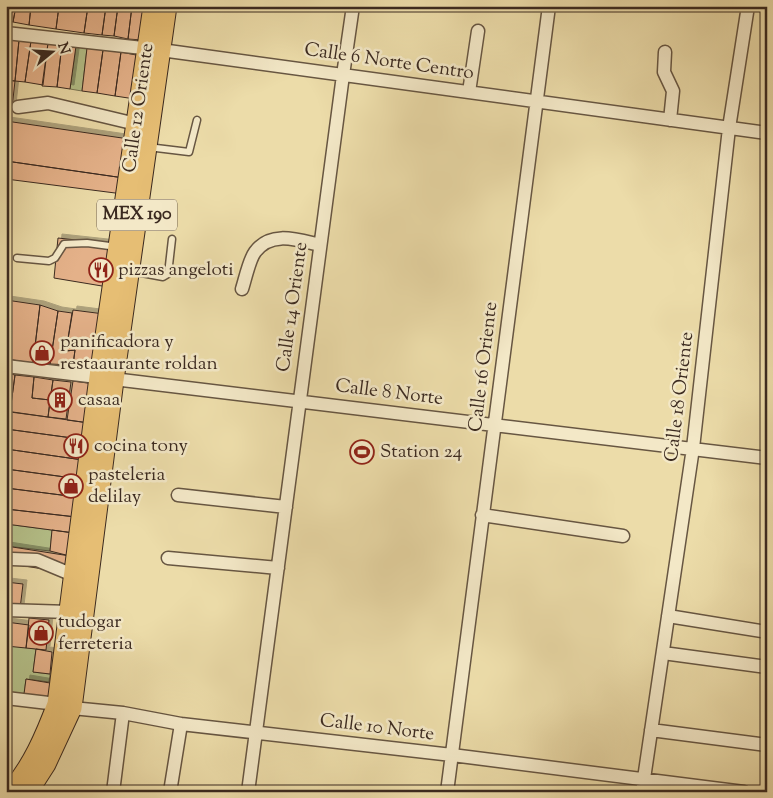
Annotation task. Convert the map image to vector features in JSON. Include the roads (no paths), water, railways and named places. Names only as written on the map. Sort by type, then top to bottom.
[{"type":"main road","name":"Calle 12 Oriente","points":[[10,792],[33,759],[44,736],[64,706],[73,575],[106,378],[129,271],[147,147],[154,49],[153,6]]},
{"type":"main road","name":"Calle 12 Oriente","points":[[28,792],[46,764],[64,706],[106,378],[118,248],[136,124],[154,49],[167,6]]},
{"type":"street","name":"Calle 14 Oriente","points":[[248,792],[320,245],[354,6]]},
{"type":"street","name":"Calle 16 Oriente","points":[[447,792],[549,6]]},
{"type":"street","name":"Calle 18 Oriente","points":[[643,786],[693,448],[729,128],[748,6]]},
{"type":"street","points":[[470,92],[478,31]]},
{"type":"street","name":"Calle 6 Norte Centro","points":[[6,33],[154,49],[767,133]]},
{"type":"street","points":[[665,52],[664,72],[673,91],[670,120]]},
{"type":"street","points":[[18,107],[48,103],[136,124]]},
{"type":"street","points":[[242,290],[254,252],[271,238],[287,238],[320,245]]},
{"type":"street","name":"Calle 8 Norte","points":[[6,366],[767,458]]},
{"type":"street","points":[[178,495],[286,507]]},
{"type":"street","points":[[482,515],[624,536]]},
{"type":"street","points":[[168,558],[278,568]]},
{"type":"street","points":[[12,559],[37,560],[73,575]]},
{"type":"street","points":[[6,610],[69,612]]},
{"type":"street","points":[[668,616],[767,632]]},
{"type":"street","points":[[663,653],[767,667]]},
{"type":"street","name":"Calle 10 Norte","points":[[6,698],[123,713],[181,724],[452,755],[643,786],[744,792]]},
{"type":"street","points":[[112,792],[123,713]]},
{"type":"street","points":[[170,792],[181,724]]},
{"type":"street","points":[[652,730],[767,745]]},
{"type":"lane","points":[[147,147],[189,152],[197,120]]},
{"type":"lane","points":[[129,271],[163,277],[168,274],[172,240]]},
{"type":"lane","points":[[17,258],[49,261],[55,258],[64,244],[87,243],[118,248]]},
{"type":"place","name":"pizzas angeloti","points":[[101,270]]},
{"type":"place","name":"panificadora y restaaurante roldan","points":[[42,353]]},
{"type":"place","name":"casaa","points":[[60,400]]},
{"type":"place","name":"cocina tony","points":[[76,446]]},
{"type":"place","name":"Station 24","points":[[362,452]]},
{"type":"place","name":"pasteleria delilay","points":[[71,486]]},
{"type":"place","name":"tudogar ferreteria","points":[[41,633]]}]
